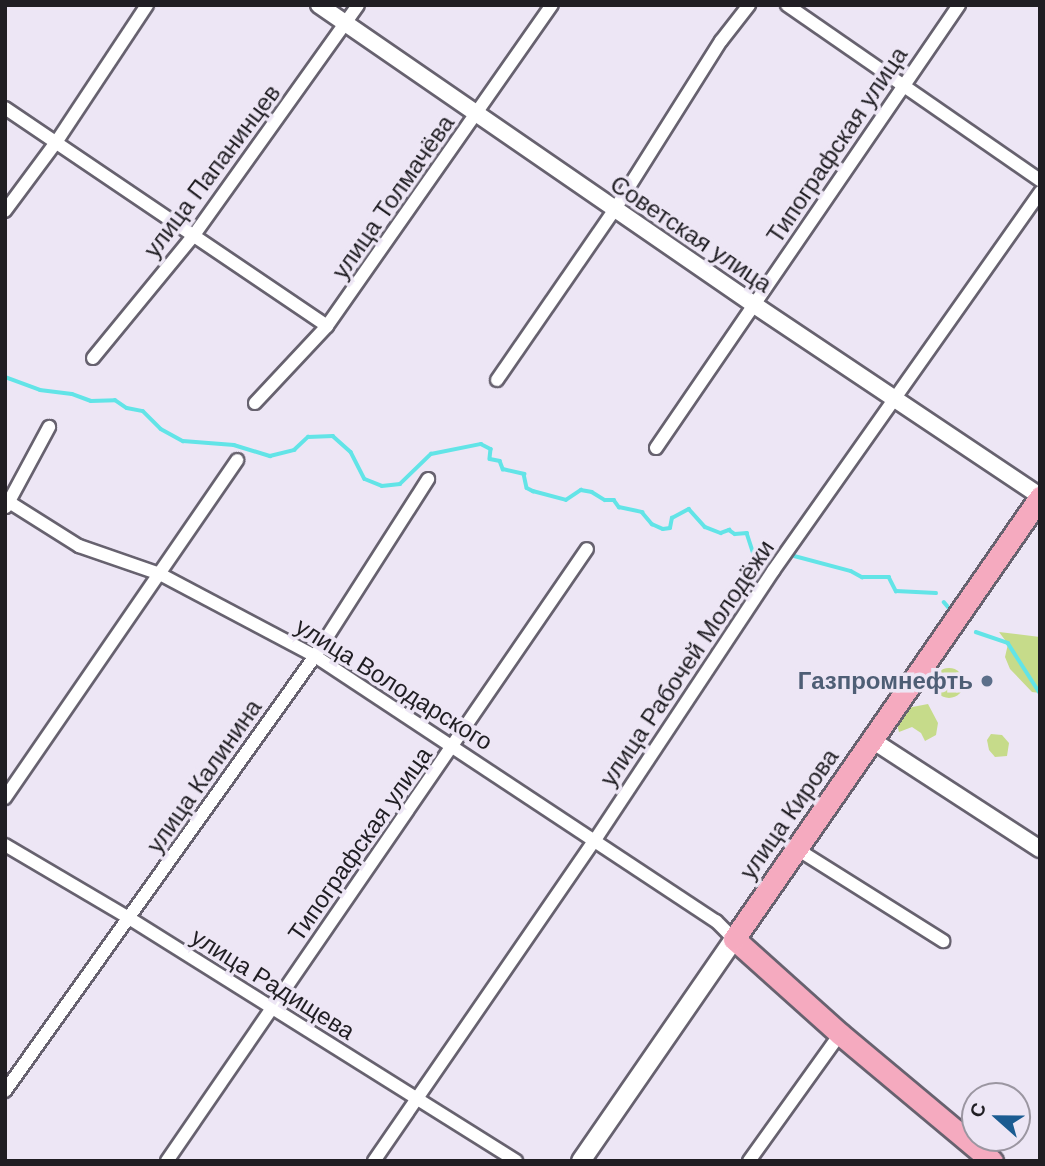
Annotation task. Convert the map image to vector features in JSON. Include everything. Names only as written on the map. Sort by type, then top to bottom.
[{"type":"main road","name":"улица Кирова","points":[[581,1161],[1040,497]]},
{"type":"main road","points":[[734,939],[840,1034],[992,1161]]},
{"type":"street","points":[[5,211],[57,141],[147,5]]},
{"type":"street","name":"Советская улица","points":[[318,5],[753,304],[1040,497]]},
{"type":"street","name":"улица Папанинцев","points":[[93,358],[194,234],[359,5]]},
{"type":"street","name":"улица Толмачёва","points":[[255,403],[327,326],[478,115],[552,5]]},
{"type":"street","points":[[497,380],[615,209],[721,41],[749,5]]},
{"type":"street","points":[[787,5],[1040,180]]},
{"type":"street","name":"Типографская улица","points":[[656,448],[959,5]]},
{"type":"street","points":[[5,108],[327,326]]},
{"type":"street","name":"улица Рабочей Молодёжи","points":[[374,1161],[595,840],[773,571],[1040,192]]},
{"type":"street","points":[[7,505],[49,427]]},
{"type":"street","points":[[5,798],[237,460]]},
{"type":"street","name":"улица Калинина","points":[[5,1091],[315,656],[428,479]]},
{"type":"street","name":"улица Володарского","points":[[7,505],[79,545],[160,574],[315,656],[716,920],[734,939]]},
{"type":"street","name":"Типографская улица","points":[[167,1161],[587,549]]},
{"type":"street","points":[[872,740],[1040,849]]},
{"type":"street","name":"улица Радищева","points":[[5,845],[129,918],[516,1161]]},
{"type":"street","points":[[797,849],[943,941]]},
{"type":"street","points":[[749,1161],[840,1034]]},
{"type":"green space","points":[[999,632],[1040,637],[1040,693],[1032,692],[1010,669],[1005,657],[1008,644]]},
{"type":"green space","points":[[949,668],[959,673],[964,683],[959,693],[949,698],[939,693],[934,683],[939,673]]},
{"type":"green space","points":[[928,704],[938,723],[936,735],[925,741],[921,733],[912,727],[899,732],[896,720],[902,709]]},
{"type":"green space","points":[[991,734],[1002,735],[1009,743],[1007,756],[995,757],[989,750],[987,740]]},
{"type":"waterway","points":[[5,377],[40,390],[72,394],[91,401],[115,400],[127,408],[143,411],[161,429],[183,441],[234,445],[270,456],[294,450],[308,437],[333,436],[351,452],[365,479],[382,486],[400,484],[431,454],[481,444],[491,449],[490,459],[500,461],[503,469],[524,474],[527,488],[533,491],[566,500],[581,490],[592,492],[605,500],[614,500],[619,507],[642,512],[652,524],[663,529],[670,528],[672,518],[689,509],[705,527],[721,533],[729,530],[735,534],[747,533],[757,563],[775,560]]},
{"type":"waterway","points":[[787,554],[851,571],[862,577],[889,577],[896,591],[936,593]]},
{"type":"waterway","points":[[944,602],[950,609]]},
{"type":"waterway","points":[[976,632],[1008,643],[1040,693]]},
{"type":"place","name":"Газпромнефть","points":[[987,681]]}]
